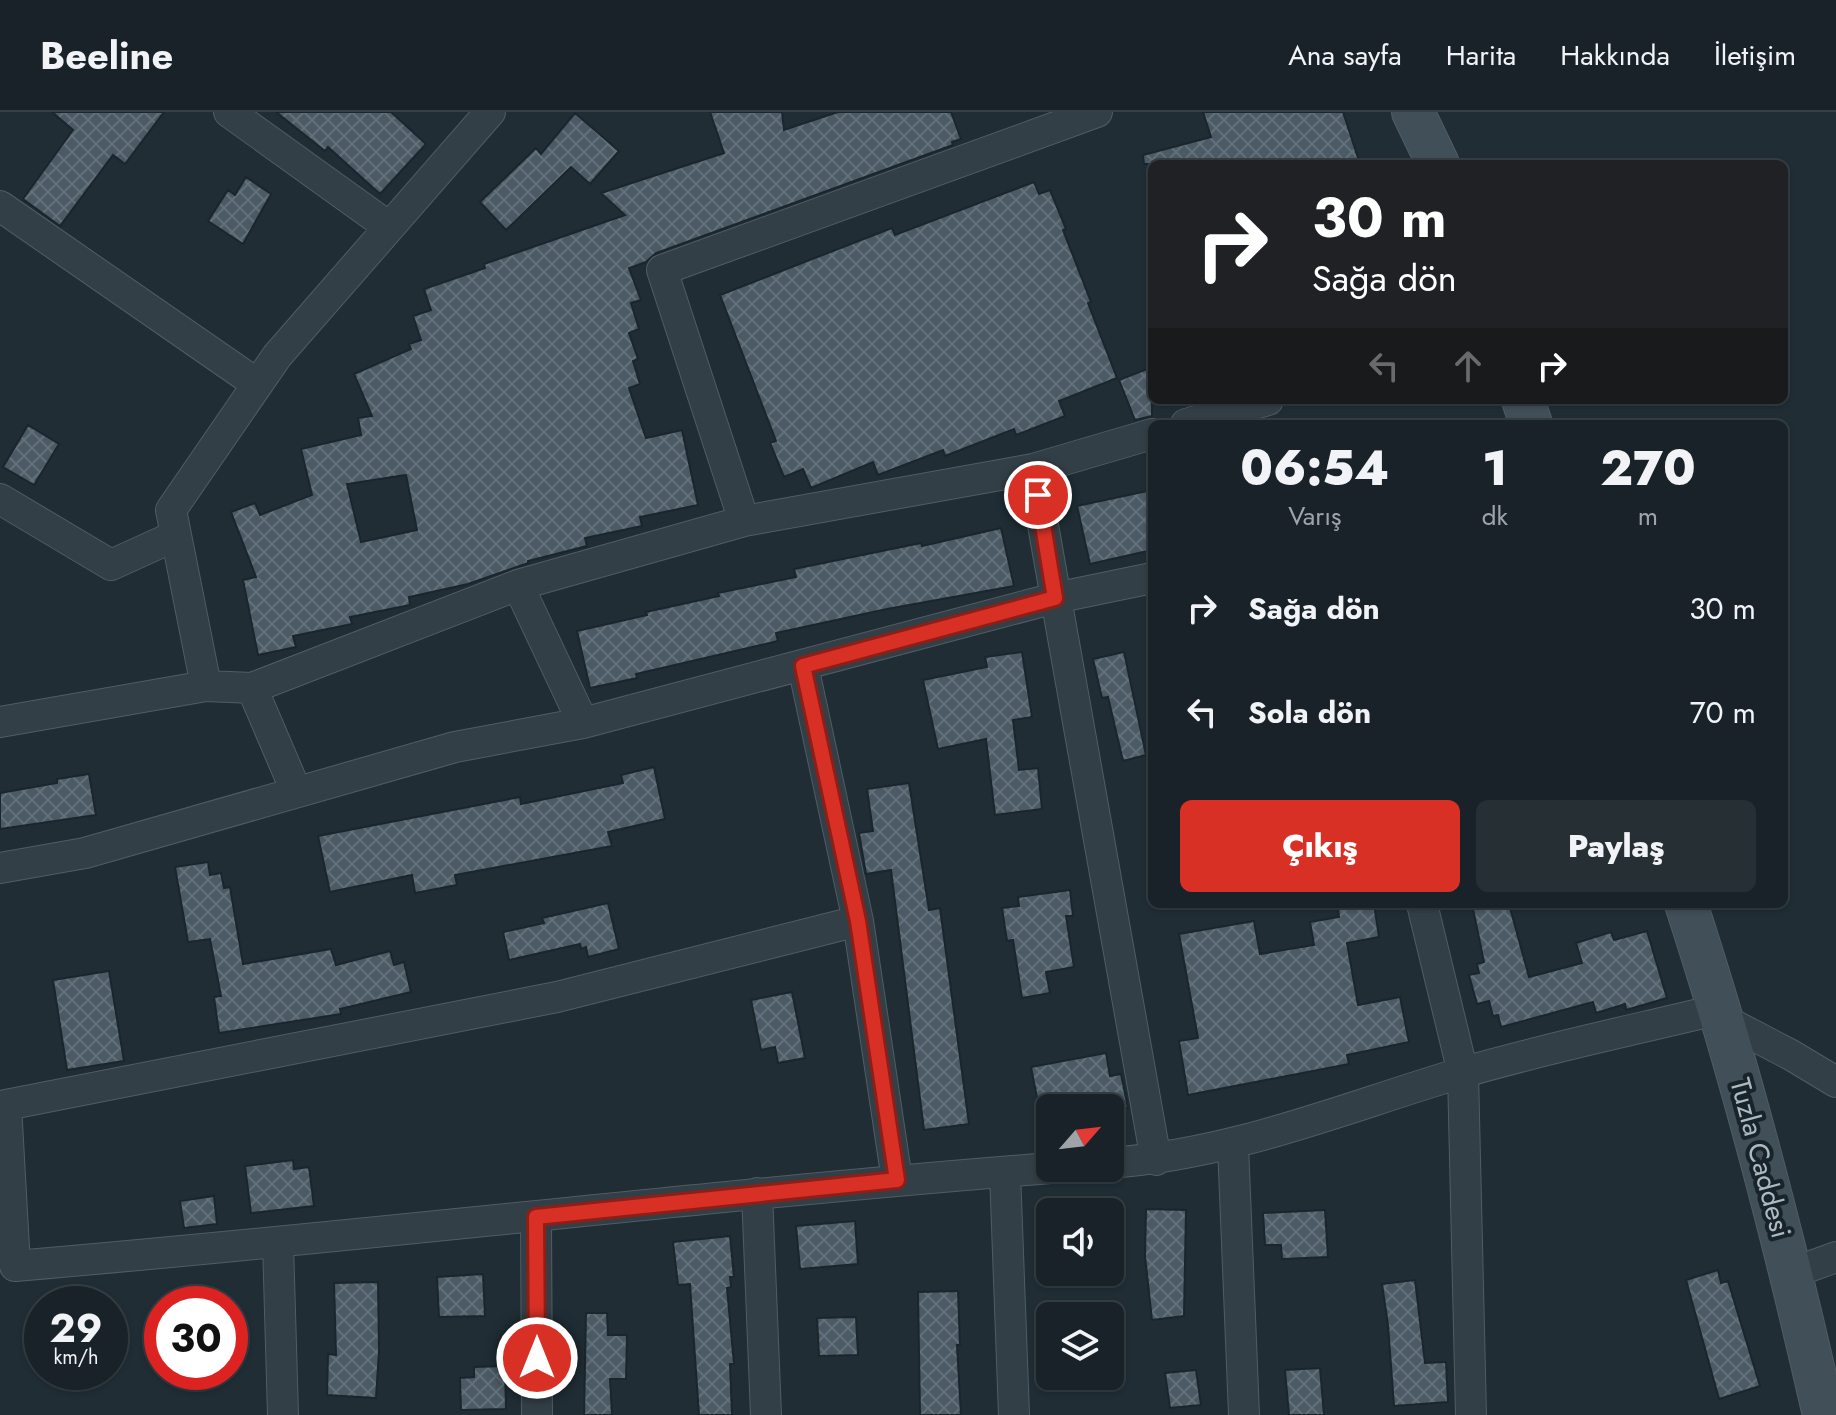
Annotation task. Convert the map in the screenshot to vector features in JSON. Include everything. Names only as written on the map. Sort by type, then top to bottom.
[{"type":"main road","points":[[1413,112],[1436,160]]},
{"type":"main road","name":"Tuzla Caddesi","points":[[1687,908],[1722,1014],[1792,1273],[1824,1415]]},
{"type":"street","points":[[206,686],[171,510],[277,356],[490,112]]},
{"type":"street","points":[[744,521],[662,270],[1097,112]]},
{"type":"street","points":[[238,114],[389,227]]},
{"type":"street","points":[[0,206],[257,384]]},
{"type":"street","points":[[1200,420],[1254,404]]},
{"type":"street","points":[[0,722],[206,686],[252,688],[518,585],[744,521],[1033,469],[1148,435]]},
{"type":"street","points":[[1033,469],[1156,1160]]},
{"type":"street","points":[[0,499],[111,565],[175,536]]},
{"type":"street","points":[[0,868],[85,853],[455,747],[583,723],[1055,598],[1148,579]]},
{"type":"street","points":[[518,585],[583,723]]},
{"type":"street","points":[[803,666],[858,921],[897,1180]]},
{"type":"street","points":[[252,688],[296,791]]},
{"type":"street","points":[[1423,908],[1463,1073],[1471,1415]]},
{"type":"street","points":[[858,921],[557,997],[6,1105],[15,1266],[278,1243],[757,1193],[1036,1169]]},
{"type":"street","points":[[1124,1162],[1156,1160],[1233,1145],[1463,1073],[1722,1014],[1836,1082]]},
{"type":"street","points":[[1233,1145],[1244,1415]]},
{"type":"street","points":[[1005,1172],[1014,1415]]},
{"type":"street","points":[[757,1193],[766,1415]]},
{"type":"street","points":[[536,1217],[537,1415]]},
{"type":"street","points":[[278,1243],[283,1415]]},
{"type":"street","points":[[1792,1273],[1836,1257]]},
{"type":"building","points":[[52,112],[164,112],[125,164],[113,155],[60,226],[23,199],[73,130]]},
{"type":"building","points":[[276,112],[391,112],[426,144],[380,194],[328,147],[325,151]]},
{"type":"building","points":[[710,112],[782,112],[784,130],[838,112],[951,112],[961,139],[952,142],[953,145],[656,253],[646,262],[629,268],[641,300],[631,303],[639,329],[629,333],[638,359],[633,361],[640,384],[629,388],[646,438],[682,430],[698,505],[640,517],[642,526],[585,538],[587,546],[528,561],[468,584],[409,597],[410,605],[350,617],[352,624],[293,636],[296,647],[258,655],[243,580],[256,577],[231,512],[255,503],[260,515],[312,495],[301,449],[361,435],[358,418],[372,416],[354,374],[411,349],[409,344],[421,340],[413,316],[431,310],[424,289],[485,268],[484,264],[625,215],[601,193],[724,153]],"holes":[[[406,475],[417,530],[361,542],[347,484]]]},
{"type":"building","points":[[1203,112],[1343,112],[1359,160],[1148,160],[1148,164],[1144,164],[1143,155],[1211,137]]},
{"type":"building","points":[[575,113],[619,151],[590,184],[571,167],[506,230],[480,202],[536,148],[541,154]]},
{"type":"building","points":[[246,177],[271,194],[243,244],[208,221],[228,190],[235,195]]},
{"type":"building","points":[[1034,182],[1039,194],[1050,190],[1117,378],[1059,401],[1065,416],[1016,435],[1014,429],[945,456],[943,450],[878,475],[873,462],[811,488],[803,469],[784,477],[770,443],[776,441],[720,295],[892,228],[895,235]]},
{"type":"building","points":[[1148,369],[1148,404],[1152,404],[1152,416],[1135,420],[1119,380]]},
{"type":"building","points":[[28,425],[59,444],[34,485],[3,467]]},
{"type":"building","points":[[1148,491],[1148,551],[1090,564],[1077,506]]},
{"type":"building","points":[[1001,528],[1014,586],[776,633],[778,641],[636,674],[637,678],[590,688],[577,631],[719,596],[718,593],[796,577],[794,569]]},
{"type":"building","points":[[1022,652],[1032,717],[1013,720],[1019,770],[1038,768],[1042,809],[995,815],[986,739],[938,749],[923,680],[987,667],[985,657]]},
{"type":"building","points":[[1124,652],[1146,755],[1123,761],[1108,697],[1102,698],[1093,659]]},
{"type":"building","points":[[654,767],[665,819],[608,832],[612,846],[455,875],[457,885],[415,893],[412,875],[330,892],[318,836],[520,797],[521,804],[623,783],[621,775]]},
{"type":"building","points":[[89,774],[96,815],[0,829],[0,793]]},
{"type":"building","points":[[909,783],[929,910],[940,908],[969,1124],[924,1130],[891,870],[866,874],[859,833],[873,831],[867,789]]},
{"type":"building","points":[[208,862],[210,875],[221,873],[224,888],[230,887],[243,964],[331,949],[336,965],[390,951],[394,965],[404,962],[411,992],[340,1009],[341,1014],[219,1033],[214,997],[221,996],[210,939],[188,942],[175,867]]},
{"type":"building","points":[[1070,890],[1073,916],[1066,916],[1074,967],[1046,972],[1050,993],[1022,998],[1013,940],[1007,941],[1002,908],[1019,906],[1018,897]]},
{"type":"building","points":[[608,903],[619,949],[588,957],[586,947],[581,949],[580,944],[509,960],[503,932],[544,923],[542,918]]},
{"type":"building","points":[[1338,908],[1375,908],[1379,937],[1347,943],[1358,1005],[1400,997],[1409,1042],[1347,1055],[1349,1064],[1188,1095],[1179,1041],[1198,1038],[1179,934],[1254,921],[1260,954],[1314,945],[1310,922],[1339,917]]},
{"type":"building","points":[[1473,908],[1510,908],[1529,977],[1582,963],[1576,943],[1611,932],[1614,940],[1647,931],[1667,998],[1626,1010],[1625,1004],[1596,1013],[1593,1002],[1501,1027],[1498,1015],[1493,1016],[1489,1001],[1477,1004],[1469,975],[1479,973],[1477,964],[1484,962]]},
{"type":"building","points":[[109,971],[124,1061],[67,1070],[53,980]]},
{"type":"building","points":[[792,992],[805,1058],[778,1063],[775,1047],[761,1050],[751,1000]]},
{"type":"building","points":[[1106,1053],[1110,1076],[1121,1074],[1128,1108],[1124,1108],[1124,1094],[1036,1094],[1031,1067]]},
{"type":"building","points":[[293,1160],[294,1169],[309,1167],[314,1206],[251,1213],[245,1166]]},
{"type":"building","points":[[214,1196],[217,1224],[184,1228],[180,1201]]},
{"type":"building","points":[[1146,1209],[1186,1210],[1184,1316],[1152,1320],[1145,1256]]},
{"type":"building","points":[[1325,1210],[1328,1257],[1282,1259],[1281,1245],[1265,1245],[1263,1213]]},
{"type":"building","points":[[855,1221],[858,1264],[800,1269],[796,1226]]},
{"type":"building","points":[[730,1236],[734,1277],[730,1277],[731,1287],[727,1288],[734,1364],[730,1364],[732,1415],[699,1415],[690,1284],[678,1285],[673,1242]]},
{"type":"building","points":[[1718,1270],[1721,1283],[1728,1281],[1760,1386],[1719,1399],[1686,1280]]},
{"type":"building","points":[[483,1274],[485,1316],[439,1317],[437,1277]]},
{"type":"building","points":[[1415,1280],[1425,1363],[1446,1362],[1448,1402],[1394,1406],[1382,1284]]},
{"type":"building","points":[[378,1282],[376,1398],[327,1395],[328,1354],[336,1355],[334,1283]]},
{"type":"building","points":[[958,1291],[961,1415],[920,1415],[918,1292]]},
{"type":"building","points":[[586,1313],[607,1313],[608,1335],[627,1335],[626,1379],[610,1379],[612,1415],[584,1415]]},
{"type":"building","points":[[856,1317],[858,1355],[819,1356],[817,1318]]},
{"type":"building","points":[[505,1366],[506,1409],[461,1410],[460,1378],[474,1377],[474,1367]]},
{"type":"building","points":[[1320,1368],[1324,1415],[1289,1415],[1285,1370]]},
{"type":"building","points":[[1196,1370],[1201,1405],[1170,1408],[1165,1373]]},
{"type":"route","points":[[537,1358],[536,1217],[897,1180],[858,921],[803,666],[1055,598],[1038,495]]}]
